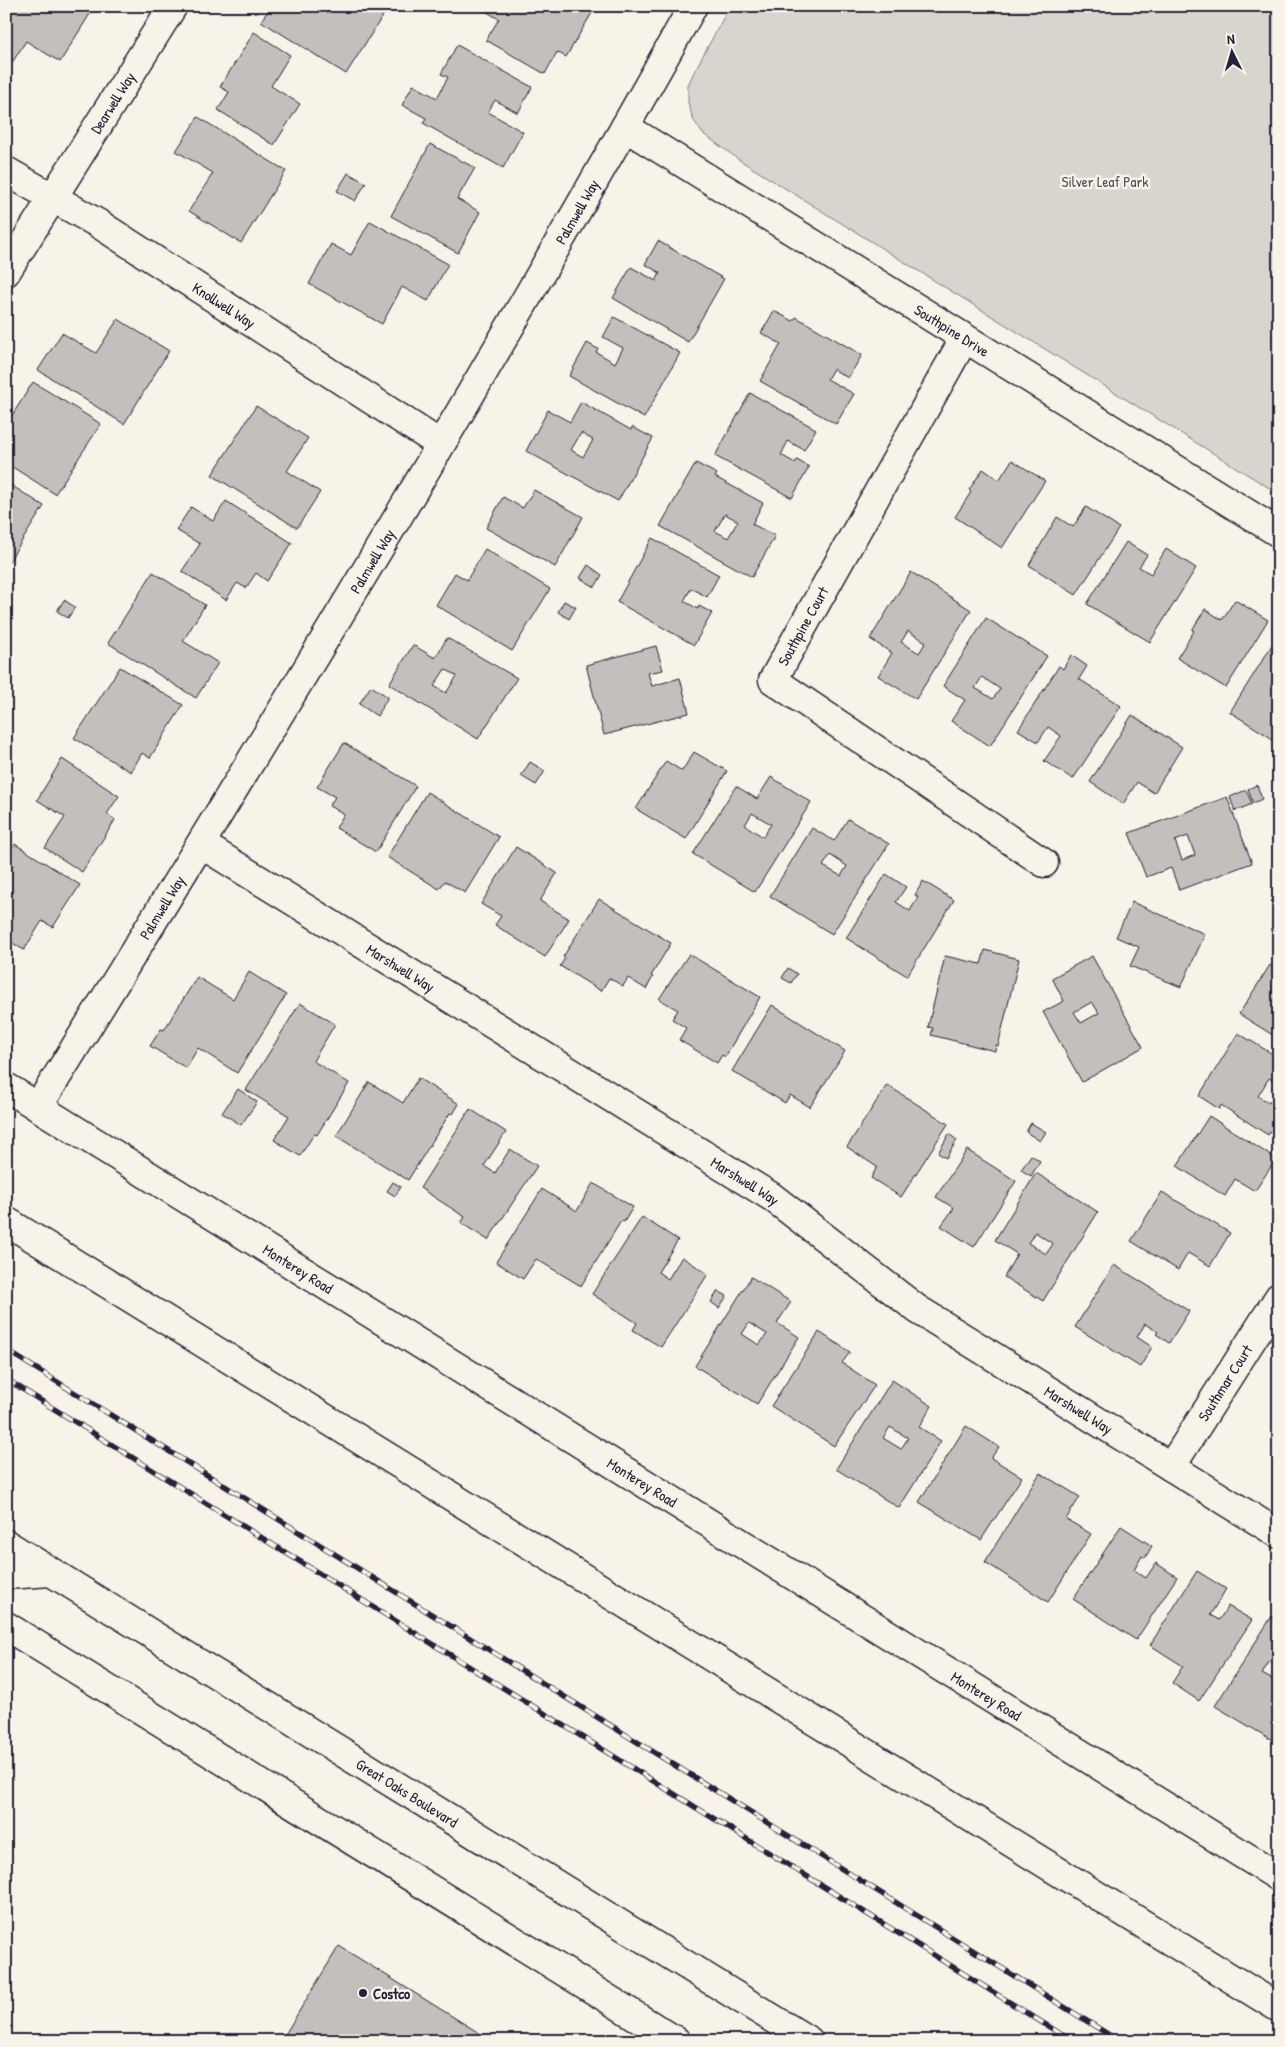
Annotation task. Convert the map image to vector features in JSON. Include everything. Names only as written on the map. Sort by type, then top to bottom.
[{"type":"street","name":"Dearwell Way","points":[[6,272],[173,6]]},
{"type":"street","name":"Palmwell Way","points":[[38,1107],[201,844],[440,444],[625,127],[693,6]]},
{"type":"street","name":"Southpine Drive","points":[[625,127],[1279,533]]},
{"type":"street","name":"Knollwell Way","points":[[6,171],[115,235],[440,444]]},
{"type":"street","name":"Southpine Court","points":[[964,339],[773,680],[1044,863]]},
{"type":"street","name":"Marshwell Way","points":[[201,844],[772,1197],[917,1309],[1279,1534]]},
{"type":"street","name":"Monterey Road","points":[[6,1087],[1279,1877]]},
{"type":"street","points":[[6,1221],[1279,2008]]},
{"type":"street","name":"Southmar Court","points":[[1171,1467],[1279,1296]]},
{"type":"street","name":"Great Oaks Boulevard","points":[[6,1544],[809,2041]]},
{"type":"street","points":[[6,1575],[51,1572]]},
{"type":"street","points":[[6,1626],[676,2041]]},
{"type":"green space","name":"Silver Leaf Park","points":[[730,6],[1279,6],[1279,494],[741,161],[702,133],[693,119],[688,102],[688,85]]},
{"type":"building","points":[[6,6],[99,6],[96,11],[93,9],[60,62],[26,41],[6,72]]},
{"type":"building","points":[[271,6],[389,6],[346,74],[261,21]]},
{"type":"building","points":[[483,6],[596,6],[566,57],[557,52],[545,74],[486,40],[499,19],[482,9]]},
{"type":"building","points":[[254,32],[290,55],[271,86],[300,104],[274,145],[218,110],[229,92],[220,87]]},
{"type":"building","points":[[457,45],[532,87],[518,113],[495,100],[488,112],[523,132],[503,168],[423,123],[426,118],[402,105],[413,85],[437,98],[448,77],[441,74]]},
{"type":"building","points":[[198,117],[286,171],[241,243],[189,211],[213,173],[176,151]]},
{"type":"building","points":[[430,144],[475,168],[457,199],[480,212],[458,253],[391,216]]},
{"type":"building","points":[[348,173],[366,183],[355,201],[337,191]]},
{"type":"building","points":[[370,221],[448,264],[428,301],[402,287],[382,324],[309,284],[331,244],[351,255]]},
{"type":"building","points":[[658,241],[724,279],[688,342],[613,298],[631,267],[656,281],[660,273],[645,264]]},
{"type":"building","points":[[774,311],[793,321],[796,317],[862,355],[848,378],[833,369],[827,379],[854,394],[836,424],[760,381],[781,344],[761,333]]},
{"type":"building","points":[[614,317],[680,353],[644,418],[569,376],[587,343],[598,349],[596,352],[615,363],[623,348],[603,337]]},
{"type":"building","points":[[118,319],[169,351],[124,424],[38,370],[62,333],[96,353]]},
{"type":"building","points":[[33,382],[101,424],[55,494],[6,463],[6,447],[10,441],[6,439],[6,425]]},
{"type":"building","points":[[750,393],[816,429],[804,450],[788,441],[781,455],[795,463],[797,460],[809,467],[792,498],[715,456]]},
{"type":"building","points":[[581,402],[631,430],[632,427],[653,438],[618,501],[526,451],[548,410],[570,422]],"holes":[[[581,433],[593,440],[583,457],[571,450]]]},
{"type":"building","points":[[256,406],[308,438],[287,471],[320,492],[297,528],[212,475]]},
{"type":"building","points":[[1012,460],[1045,481],[1002,548],[955,517],[971,492],[969,490],[983,469],[999,480]]},
{"type":"building","points":[[696,463],[717,474],[715,477],[763,503],[752,524],[775,536],[752,577],[660,526]],"holes":[[[725,514],[738,521],[728,538],[715,531]]]},
{"type":"building","points":[[6,482],[44,506],[6,566]]},
{"type":"building","points":[[534,490],[583,517],[555,567],[486,528],[503,497],[523,508]]},
{"type":"building","points":[[226,501],[292,543],[267,581],[256,573],[246,588],[237,583],[226,600],[182,571],[200,544],[176,530],[191,507],[213,521]]},
{"type":"building","points":[[1086,507],[1119,528],[1076,595],[1029,565],[1057,517],[1073,527]]},
{"type":"building","points":[[652,538],[719,575],[707,597],[691,588],[684,601],[698,609],[699,606],[712,613],[694,645],[617,602]]},
{"type":"building","points":[[1126,542],[1147,555],[1139,567],[1151,574],[1166,549],[1196,568],[1150,642],[1087,604]]},
{"type":"building","points":[[485,549],[550,589],[512,651],[436,605],[455,573],[467,580]]},
{"type":"building","points":[[588,565],[602,575],[595,587],[580,578]]},
{"type":"building","points":[[153,572],[205,605],[183,641],[218,663],[196,698],[108,643]]},
{"type":"building","points":[[911,572],[971,610],[916,699],[878,676],[892,653],[870,639]],"holes":[[[908,631],[926,642],[919,653],[901,642]]]},
{"type":"building","points":[[64,600],[75,607],[68,618],[57,611]]},
{"type":"building","points":[[1235,600],[1268,620],[1226,688],[1177,658],[1205,609],[1222,620]]},
{"type":"building","points":[[564,601],[576,607],[569,619],[558,612]]},
{"type":"building","points":[[986,618],[1047,656],[990,746],[951,721],[965,700],[943,686]],"holes":[[[982,677],[1000,689],[993,699],[975,688]]]},
{"type":"building","points":[[447,638],[517,678],[478,739],[389,684],[413,645],[435,658]],"holes":[[[445,669],[457,676],[446,693],[434,686]]]},
{"type":"building","points":[[1272,645],[1279,649],[1279,743],[1230,712]]},
{"type":"building","points":[[656,646],[663,670],[648,673],[652,686],[680,678],[689,713],[604,735],[586,665]]},
{"type":"building","points":[[1071,655],[1087,666],[1079,679],[1121,706],[1073,779],[1044,761],[1061,736],[1048,727],[1038,742],[1018,730],[1059,666],[1063,669]]},
{"type":"building","points":[[120,667],[183,705],[150,758],[142,753],[131,772],[74,738]]},
{"type":"building","points":[[371,686],[388,697],[377,716],[359,704]]},
{"type":"building","points":[[1132,715],[1182,747],[1154,793],[1137,782],[1123,804],[1090,782]]},
{"type":"building","points":[[344,743],[416,786],[376,852],[336,828],[344,814],[329,806],[335,797],[317,787]]},
{"type":"building","points":[[694,752],[727,771],[686,839],[636,809],[666,761],[682,771]]},
{"type":"building","points":[[62,759],[119,796],[107,814],[115,820],[82,872],[45,848],[65,817],[37,800]]},
{"type":"building","points":[[530,762],[545,771],[536,785],[521,776]]},
{"type":"building","points":[[771,777],[811,802],[755,892],[693,854],[736,786],[757,799]],"holes":[[[752,813],[771,824],[763,837],[745,825]]]},
{"type":"building","points":[[1257,785],[1262,799],[1253,803],[1248,789]]},
{"type":"building","points":[[1246,790],[1252,804],[1235,811],[1230,797]]},
{"type":"building","points":[[427,792],[499,837],[465,893],[445,881],[439,889],[387,857]]},
{"type":"building","points":[[1227,797],[1252,863],[1179,890],[1171,868],[1146,877],[1129,833]],"holes":[[[1188,836],[1195,855],[1182,860],[1175,841]]]},
{"type":"building","points":[[848,819],[889,844],[832,934],[770,896],[812,828],[834,841]],"holes":[[[830,855],[847,866],[841,876],[823,866]]]},
{"type":"building","points":[[15,844],[80,885],[53,927],[42,921],[24,950],[6,939],[6,857]]},
{"type":"building","points":[[516,847],[557,873],[540,901],[569,919],[545,957],[495,925],[501,916],[481,904]]},
{"type":"building","points":[[886,874],[906,887],[896,902],[910,911],[918,897],[915,895],[923,881],[954,900],[907,976],[846,938]]},
{"type":"building","points":[[599,899],[671,943],[651,976],[653,977],[646,989],[628,978],[623,986],[609,978],[601,991],[560,966],[565,958],[563,957]]},
{"type":"building","points":[[1132,902],[1205,934],[1181,987],[1130,966],[1139,947],[1116,937]]},
{"type":"building","points":[[985,950],[1019,959],[998,1046],[996,1045],[995,1051],[931,1035],[933,1028],[928,1027],[945,956],[981,964]]},
{"type":"building","points":[[689,954],[760,997],[725,1057],[722,1055],[717,1063],[679,1040],[686,1028],[672,1019],[678,1010],[659,999]]},
{"type":"building","points":[[1092,956],[1143,1047],[1082,1082],[1043,1012],[1064,1001],[1052,978]],"holes":[[[1092,1002],[1099,1013],[1081,1023],[1074,1012]]]},
{"type":"building","points":[[1270,965],[1279,970],[1279,1039],[1239,1014]]},
{"type":"building","points":[[788,968],[797,974],[791,983],[782,978]]},
{"type":"building","points":[[249,972],[286,995],[237,1073],[198,1048],[186,1068],[150,1046],[161,1029],[164,1030],[197,977],[233,999]]},
{"type":"building","points":[[300,1003],[335,1024],[313,1061],[349,1083],[317,1135],[314,1134],[300,1156],[274,1140],[289,1116],[246,1090]]},
{"type":"building","points":[[772,1005],[845,1051],[810,1107],[790,1095],[785,1103],[732,1071]]},
{"type":"building","points":[[1238,1033],[1279,1058],[1279,1084],[1269,1078],[1258,1096],[1269,1103],[1279,1088],[1279,1118],[1268,1135],[1221,1105],[1219,1109],[1199,1096]]},
{"type":"building","points":[[418,1078],[459,1104],[453,1114],[450,1113],[408,1180],[336,1136],[369,1082],[403,1103]]},
{"type":"building","points":[[887,1085],[948,1124],[901,1197],[871,1178],[877,1167],[847,1147]]},
{"type":"building","points":[[238,1089],[257,1102],[241,1125],[222,1113]]},
{"type":"building","points":[[470,1109],[506,1132],[484,1166],[495,1173],[510,1149],[537,1166],[488,1240],[461,1223],[465,1217],[420,1188]]},
{"type":"building","points":[[1209,1116],[1276,1159],[1255,1191],[1235,1179],[1225,1196],[1177,1166]]},
{"type":"building","points":[[1031,1123],[1046,1132],[1040,1141],[1026,1132]]},
{"type":"building","points":[[949,1134],[957,1140],[946,1158],[938,1153]]},
{"type":"building","points":[[967,1150],[1016,1181],[974,1247],[941,1226],[954,1208],[936,1197]]},
{"type":"building","points":[[1031,1155],[1040,1161],[1031,1176],[1021,1170]]},
{"type":"building","points":[[1036,1173],[1098,1212],[1043,1301],[1004,1277],[1017,1254],[995,1240]],"holes":[[[1035,1232],[1053,1244],[1046,1254],[1028,1243]]]},
{"type":"building","points":[[393,1182],[401,1187],[395,1196],[387,1191]]},
{"type":"building","points":[[593,1183],[633,1207],[624,1222],[621,1221],[581,1286],[536,1259],[523,1279],[496,1262],[542,1189],[577,1211]]},
{"type":"building","points":[[1162,1192],[1230,1233],[1210,1266],[1188,1253],[1178,1270],[1131,1241]]},
{"type":"building","points":[[642,1217],[678,1240],[658,1272],[668,1279],[682,1257],[708,1274],[661,1347],[633,1330],[637,1323],[592,1294]]},
{"type":"building","points":[[1114,1265],[1189,1311],[1169,1343],[1156,1334],[1158,1332],[1145,1324],[1137,1337],[1152,1347],[1140,1367],[1075,1327]]},
{"type":"building","points":[[751,1277],[791,1302],[777,1323],[799,1337],[757,1404],[695,1366]],"holes":[[[749,1323],[767,1334],[759,1345],[742,1334]]]},
{"type":"building","points":[[718,1291],[727,1296],[719,1308],[711,1302]]},
{"type":"building","points":[[819,1332],[850,1352],[842,1363],[875,1385],[834,1446],[771,1406]]},
{"type":"building","points":[[892,1380],[932,1406],[919,1427],[941,1441],[899,1508],[836,1469]],"holes":[[[890,1427],[908,1438],[901,1449],[883,1438]]]},
{"type":"building","points":[[966,1426],[999,1447],[991,1458],[1022,1477],[981,1540],[919,1502]]},
{"type":"building","points":[[1040,1473],[1080,1497],[1066,1519],[1091,1534],[1048,1602],[985,1562]]},
{"type":"building","points":[[1121,1526],[1152,1546],[1145,1558],[1142,1556],[1134,1570],[1146,1578],[1156,1563],[1177,1577],[1136,1640],[1073,1599]]},
{"type":"building","points":[[1197,1571],[1226,1589],[1210,1615],[1219,1620],[1228,1606],[1252,1620],[1199,1701],[1172,1683],[1183,1666],[1150,1645]]},
{"type":"building","points":[[1272,1616],[1279,1620],[1279,1668],[1269,1662],[1262,1674],[1279,1683],[1279,1740],[1277,1743],[1215,1706]]},
{"type":"building","name":"Costco","points":[[339,1946],[492,2041],[281,2041]]},
{"type":"railway","points":[[6,1350],[1119,2041]]},
{"type":"railway","points":[[6,1379],[1072,2041]]},
{"type":"place","name":"Costco","points":[[363,1993]]}]
